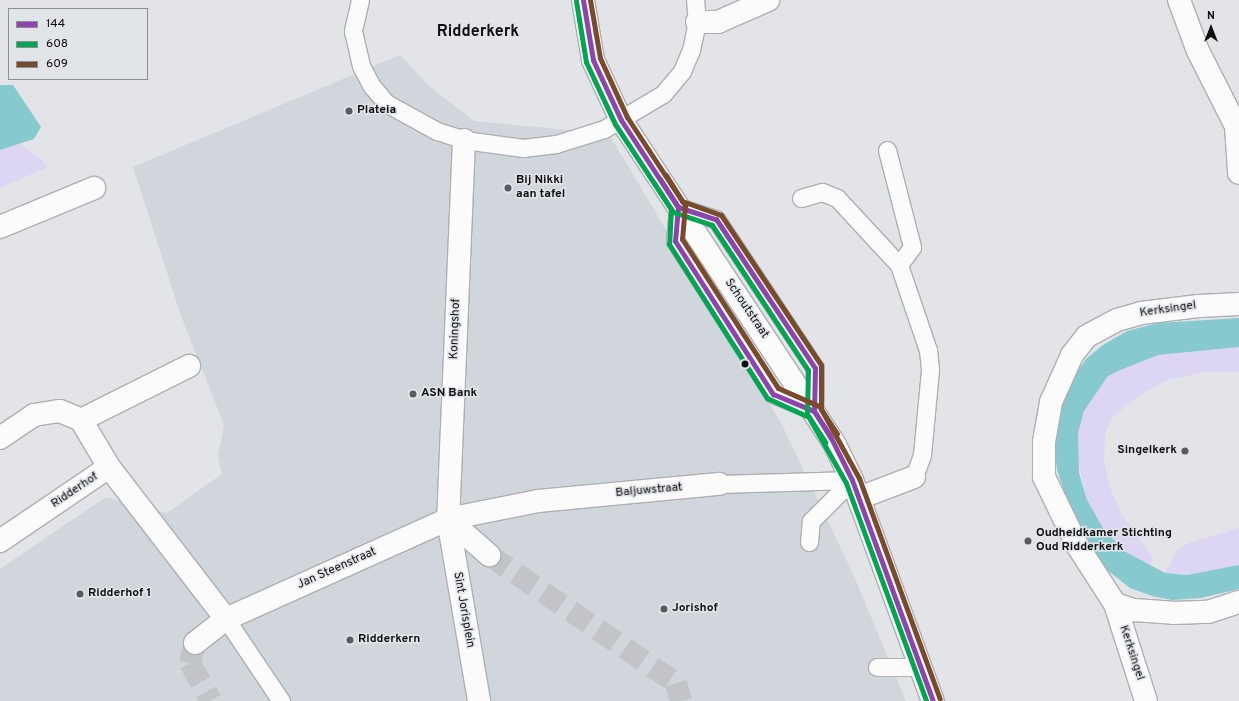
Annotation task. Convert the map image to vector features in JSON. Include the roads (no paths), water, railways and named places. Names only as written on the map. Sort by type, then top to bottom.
[{"type":"street","name":"Schoutstraat","points":[[583,0],[592,60],[626,128],[830,434],[856,489],[933,701]]},
{"type":"street","points":[[708,22],[768,0]]},
{"type":"street","points":[[1179,0],[1198,51],[1237,126],[1239,173]]},
{"type":"street","name":"Koningshof","points":[[448,519],[464,140]]},
{"type":"street","points":[[0,228],[94,188]]},
{"type":"street","name":"Kerksingel","points":[[1146,701],[1115,604],[1077,546],[1044,477],[1044,442],[1051,402],[1072,355],[1087,336],[1117,320],[1141,312],[1199,306],[1239,304]]},
{"type":"street","points":[[0,438],[34,415],[60,411],[80,420],[189,366]]},
{"type":"street","name":"Ridderhof","points":[[0,541],[110,467],[80,420]]},
{"type":"street","points":[[110,467],[226,619],[195,643]]},
{"type":"street","points":[[856,489],[914,477]]},
{"type":"street","name":"Baljuwstraat","points":[[448,519],[538,501],[720,484]]},
{"type":"street","points":[[448,519],[489,555]]},
{"type":"street","name":"Jan Steenstraat","points":[[226,619],[448,519]]},
{"type":"street","name":"Sint Jorisplein","points":[[448,519],[479,701]]},
{"type":"street","name":"Kerksingel","points":[[1115,604],[1134,610],[1173,613],[1208,612],[1239,602]]},
{"type":"lane","points":[[360,0],[353,31],[361,66],[371,85],[386,103],[409,117],[464,140],[523,148],[556,144],[604,129],[626,128],[663,94],[682,71],[708,22],[695,0]]},
{"type":"lane","points":[[887,150],[912,247],[899,265]]},
{"type":"lane","points":[[802,198],[822,192],[837,198],[899,265],[928,350],[930,370],[922,455],[914,477]]},
{"type":"lane","name":"Baljuwstraat","points":[[720,484],[856,489]]},
{"type":"lane","points":[[809,542],[811,521],[856,489]]},
{"type":"lane","points":[[226,619],[281,701]]},
{"type":"lane","points":[[877,668],[920,668]]},
{"type":"water","points":[[0,85],[13,85],[41,127],[34,139],[0,150]]},
{"type":"water","points":[[1239,318],[1239,347],[1158,355],[1118,371],[1108,376],[1084,411],[1078,433],[1079,473],[1087,500],[1103,528],[1124,551],[1165,573],[1187,575],[1239,565],[1239,589],[1201,598],[1172,600],[1152,596],[1130,588],[1107,570],[1088,543],[1070,509],[1057,470],[1055,452],[1057,425],[1062,399],[1070,381],[1087,358],[1103,345],[1127,331],[1158,323]]},
{"type":"tunnel","points":[[489,555],[676,683],[681,701]]},
{"type":"tunnel","points":[[195,643],[190,663],[211,701]]},
{"type":"place","name":"Plateia","points":[[349,111]]},
{"type":"place","name":"Bij Nikki aan tafel","points":[[508,188]]},
{"type":"place","name":"ASN Bank","points":[[413,394]]},
{"type":"place","name":"Singelkerk","points":[[1185,451]]},
{"type":"place","name":"Oudheidkamer Stichting Oud Ridderkerk","points":[[1028,541]]},
{"type":"place","name":"Ridderhof 1","points":[[80,594]]},
{"type":"place","name":"Jorishof","points":[[664,609]]},
{"type":"place","name":"Ridderkern","points":[[350,640]]},
{"type":"district","name":"Ridderkerk","points":[[478,32]]}]
